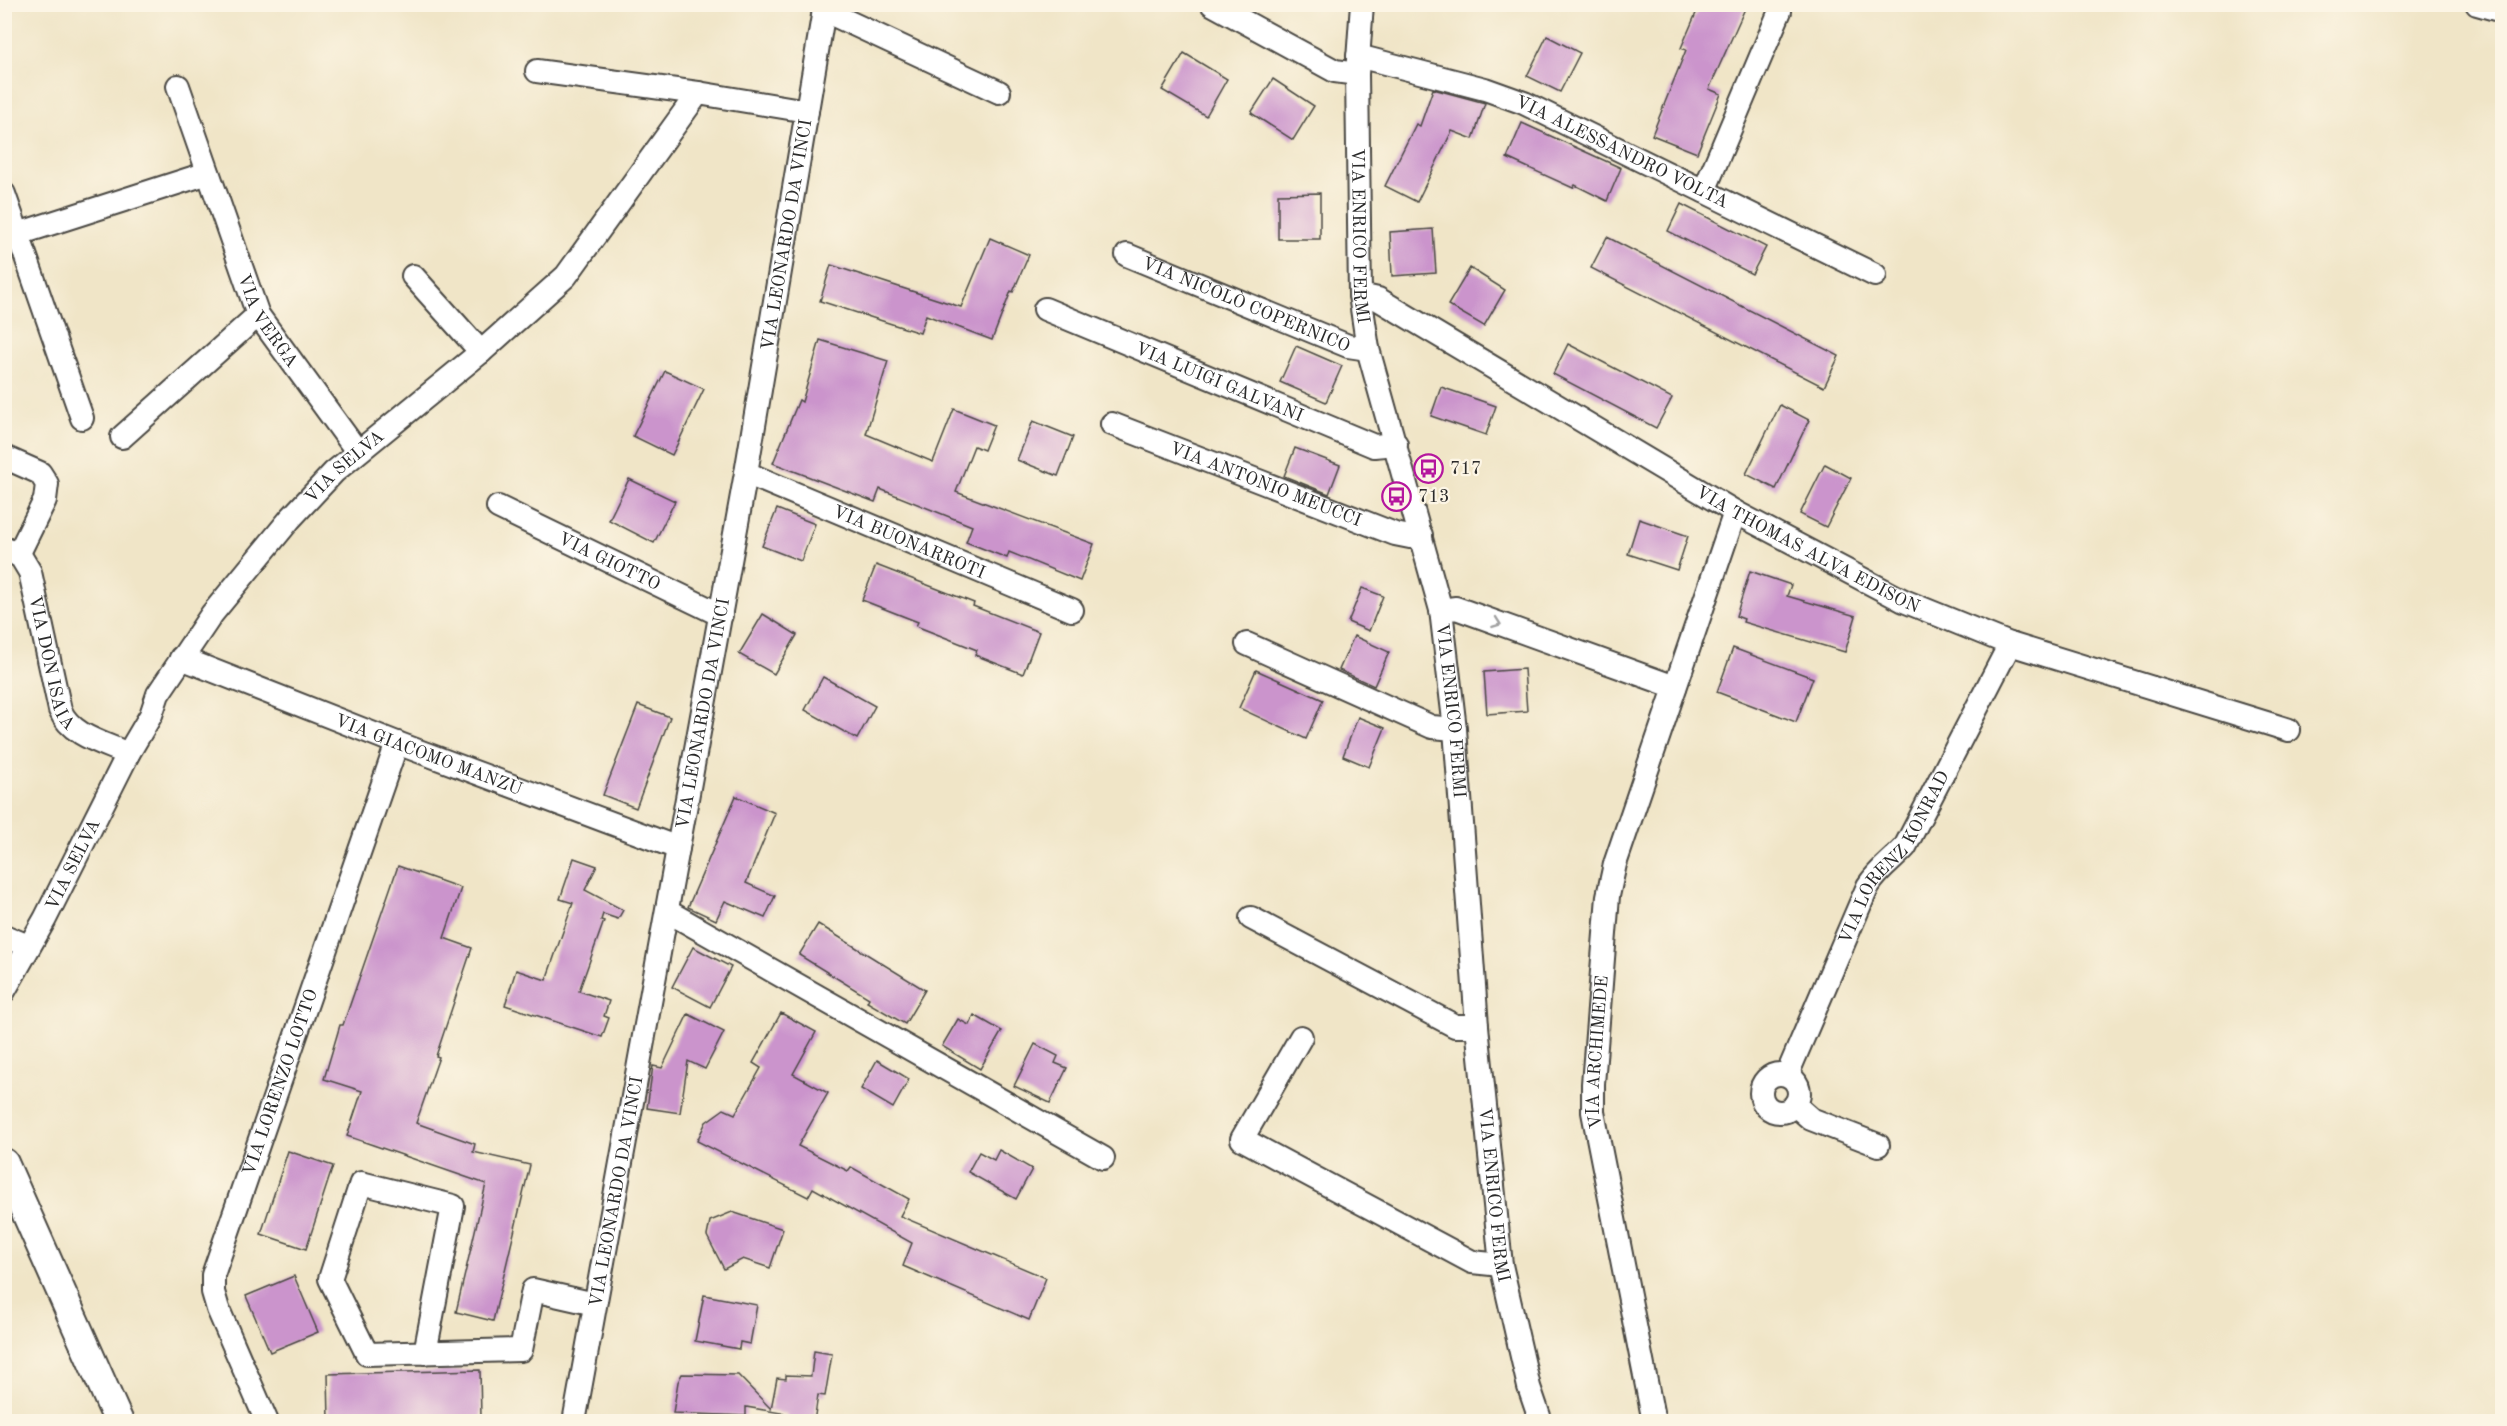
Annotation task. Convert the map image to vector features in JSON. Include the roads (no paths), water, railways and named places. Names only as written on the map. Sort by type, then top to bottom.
[{"type":"street","name":"VIA ALESSANDRO VOLTA","points":[[1212,4],[1335,71],[1358,65],[1485,89],[1524,103],[1875,275]]},
{"type":"street","name":"VIA ENRICO FERMI","points":[[1362,4],[1358,65],[1360,295],[1368,349],[1441,610],[1455,729],[1477,1026],[1501,1265],[1529,1387],[1541,1422]]},
{"type":"street","points":[[2476,4],[2502,11]]},
{"type":"street","points":[[824,7],[999,92]]},
{"type":"street","name":"VIA LEONARDO DA VINCI","points":[[574,1422],[721,615],[824,7]]},
{"type":"street","points":[[1704,191],[1780,11]]},
{"type":"street","points":[[537,71],[698,93],[807,111]]},
{"type":"street","name":"VIA VERGA","points":[[178,86],[258,315],[357,451]]},
{"type":"street","name":"VIA SELVA","points":[[4,990],[45,919],[150,715],[158,694],[220,602],[290,519],[357,451],[481,352],[566,276],[698,93]]},
{"type":"street","points":[[18,234],[208,173]]},
{"type":"street","points":[[4,194],[82,418]]},
{"type":"street","name":"VIA NICOLÒ COPERNICO","points":[[1126,255],[1348,346],[1368,349]]},
{"type":"street","points":[[413,276],[481,352]]},
{"type":"street","name":"VIA THOMAS ALVA EDISON","points":[[1360,295],[1378,299],[1735,512],[1904,601],[2010,644],[2289,730]]},
{"type":"street","name":"VIA LUIGI GALVANI","points":[[1045,309],[1374,447],[1396,444]]},
{"type":"street","points":[[122,437],[258,315]]},
{"type":"street","name":"VIA ANTONIO MEUCCI","points":[[1112,424],[1395,534],[1410,537],[1421,535]]},
{"type":"street","points":[[4,457],[40,473],[47,484],[45,500],[11,551]]},
{"type":"street","name":"VIA BUONARROTI","points":[[746,473],[1072,610]]},
{"type":"street","name":"VIA GIOTTO","points":[[498,507],[721,615]]},
{"type":"street","name":"VIA ARCHIMEDE","points":[[1654,1422],[1593,1112],[1593,1084],[1608,897],[1615,864],[1735,512]]},
{"type":"street","name":"VIA DON ISAIA","points":[[11,551],[25,561],[30,573],[63,717],[76,731],[128,754]]},
{"type":"street","points":[[1441,610],[1456,608],[1675,687]]},
{"type":"street","points":[[1247,644],[1432,727],[1455,729]]},
{"type":"street","name":"VIA LORENZ KONRAD","points":[[1787,1075],[1868,886],[1876,873],[1905,848],[2010,644]]},
{"type":"street","name":"VIA GIACOMO MANZÙ","points":[[181,658],[397,743],[678,848]]},
{"type":"street","name":"VIA LORENZO LOTTO","points":[[267,1422],[219,1309],[213,1292],[213,1275],[397,743]]},
{"type":"street","points":[[667,911],[1103,1158]]},
{"type":"street","points":[[1251,918],[1455,1026],[1477,1026]]},
{"type":"street","points":[[4,936],[28,946]]},
{"type":"street","points":[[1301,1037],[1242,1139],[1472,1262],[1501,1265]]},
{"type":"street","points":[[1780,1073],[1795,1081],[1799,1094],[1795,1105],[1784,1112],[1777,1112],[1764,1104],[1761,1090],[1769,1077],[1780,1073]]},
{"type":"street","points":[[1795,1105],[1811,1119],[1878,1145]]},
{"type":"street","points":[[4,1163],[119,1422]]},
{"type":"street","points":[[425,1353],[453,1206],[362,1183],[330,1279],[367,1354],[425,1353],[521,1350],[534,1290],[595,1305]]},
{"type":"place","name":"717","points":[[1429,468]]},
{"type":"place","name":"713","points":[[1397,496]]}]
